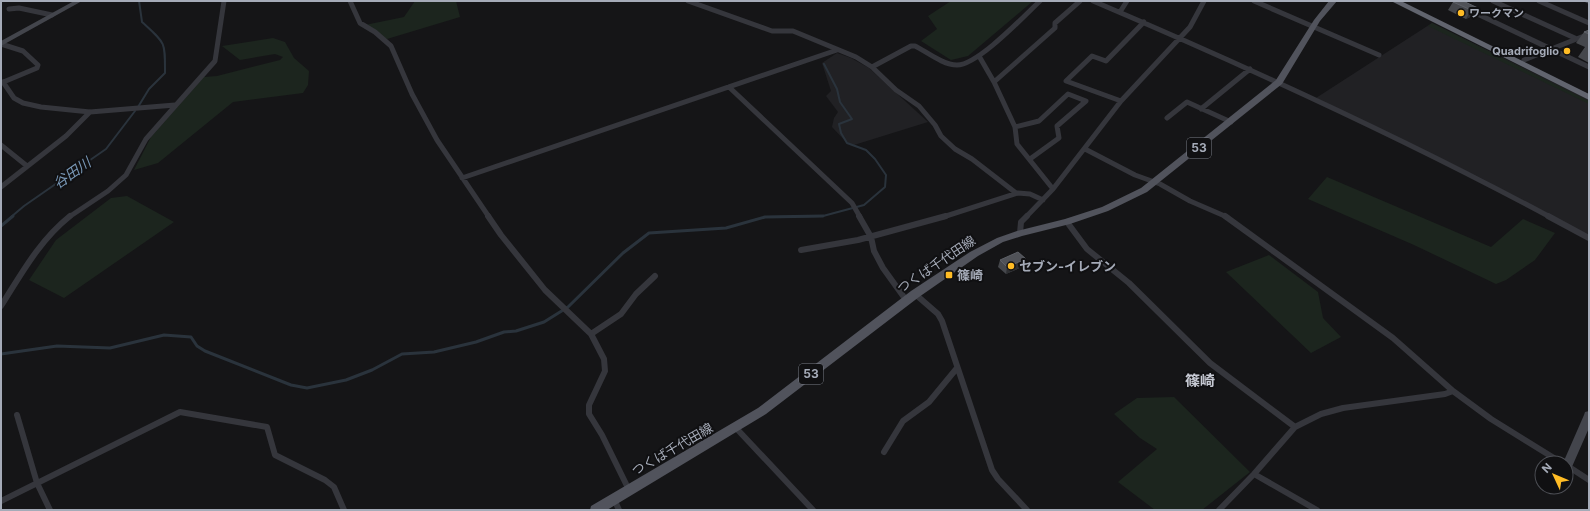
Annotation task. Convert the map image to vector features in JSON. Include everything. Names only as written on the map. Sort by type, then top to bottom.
[{"type":"highway","points":[[1395,1],[1589,97]]},
{"type":"highway","points":[[1404,1],[1589,92]]},
{"type":"main road","points":[[1,44],[78,1]]},
{"type":"main road","name":"つくば千代田線","points":[[596,510],[736,428],[787,393],[911,297],[969,257],[1000,240],[1020,233],[1067,222],[1117,204],[1155,182],[1279,82],[1293,62],[1312,26],[1333,1]]},
{"type":"main road","points":[[1570,455],[1589,416]]},
{"type":"street","points":[[1,306],[40,245],[53,230],[126,175],[146,139],[215,62],[224,1]]},
{"type":"street","points":[[350,1],[360,23],[375,32],[391,46],[412,94],[427,119],[436,140],[501,235],[545,290],[592,334],[604,359],[605,371],[589,405],[589,414],[602,435],[629,490]]},
{"type":"street","points":[[688,1],[772,31],[793,31],[856,58],[872,67],[896,90],[919,106],[942,136],[955,149],[972,158],[1016,193]]},
{"type":"street","points":[[872,67],[911,46],[915,46],[959,66],[965,64],[979,56],[1040,1]]},
{"type":"street","points":[[994,82],[1055,28],[1055,23],[1080,1]]},
{"type":"street","points":[[1093,1],[1181,37],[1279,82],[1485,182],[1589,238]]},
{"type":"street","points":[[1120,12],[1127,1]]},
{"type":"street","points":[[1020,233],[1021,222],[1044,200],[1086,149],[1122,101],[1190,27],[1204,1]]},
{"type":"street","points":[[1254,1],[1379,55]]},
{"type":"street","points":[[1493,1],[1577,39]]},
{"type":"street","points":[[1539,1],[1589,23]]},
{"type":"street","points":[[1463,7],[1589,67]]},
{"type":"street","points":[[9,9],[20,8],[52,15]]},
{"type":"street","points":[[1122,101],[1066,82],[1092,56],[1106,61],[1144,22]]},
{"type":"street","points":[[1524,60],[1589,34]]},
{"type":"street","points":[[1,44],[23,51],[38,65],[37,68],[2,82],[14,98],[23,103],[41,107],[90,112],[175,105]]},
{"type":"street","points":[[462,178],[837,50]]},
{"type":"street","points":[[979,56],[994,82],[1015,128],[1017,144],[1053,189]]},
{"type":"street","points":[[1201,109],[1250,69]]},
{"type":"street","points":[[729,87],[852,203],[871,237],[874,251],[883,268],[911,297],[938,314],[942,321],[992,470],[998,479],[1027,510]]},
{"type":"street","points":[[1015,128],[1038,121],[1068,94],[1086,101],[1057,126],[1059,138],[1030,159]]},
{"type":"street","points":[[1167,118],[1187,102],[1231,122]]},
{"type":"street","points":[[1,187],[66,136],[90,112]]},
{"type":"street","points":[[1,145],[27,166]]},
{"type":"street","points":[[1086,149],[1135,175],[1155,182],[1236,223],[1393,338],[1453,391],[1496,423],[1549,455]]},
{"type":"street","points":[[801,250],[871,237],[914,226],[1016,193],[1025,192],[1044,200]]},
{"type":"street","points":[[1067,222],[1087,249],[1130,284],[1204,357],[1295,427]]},
{"type":"street","points":[[592,334],[621,314],[636,294],[655,276]]},
{"type":"street","points":[[884,452],[903,421],[929,402],[958,368]]},
{"type":"street","points":[[1219,510],[1254,474],[1295,427],[1321,414],[1343,408],[1445,394],[1453,391]]},
{"type":"street","points":[[1,500],[180,412],[267,427],[275,455],[325,480],[334,487],[344,510]]},
{"type":"street","points":[[17,415],[37,483],[50,510]]},
{"type":"street","points":[[736,428],[813,510]]},
{"type":"street","points":[[1574,471],[1589,480]]},
{"type":"street","points":[[1254,474],[1317,510]]},
{"type":"street","points":[[614,499],[620,510]]},
{"type":"shaded area","points":[[415,1],[456,1],[460,17],[387,39],[360,26],[404,17]]},
{"type":"shaded area","points":[[951,1],[1033,1],[968,56],[951,60],[921,41],[937,29],[928,16]]},
{"type":"shaded area","points":[[1432,23],[1589,100],[1589,236],[1479,177],[1316,98]]},
{"type":"shaded area","points":[[1432,23],[1589,101],[1589,104],[1428,26]]},
{"type":"shaded area","points":[[273,38],[285,42],[294,58],[309,71],[308,85],[303,93],[233,102],[158,163],[134,170],[151,137],[204,77],[217,76],[280,60],[283,57],[275,54],[240,60],[222,46]]},
{"type":"shaded area","points":[[837,53],[851,58],[869,68],[928,122],[854,145],[847,143],[832,127],[834,118],[838,112],[826,96],[831,91],[822,63]]},
{"type":"shaded area","points":[[1327,177],[1491,247],[1523,219],[1555,233],[1535,260],[1506,280],[1496,284],[1414,245],[1308,199]]},
{"type":"shaded area","points":[[127,196],[174,222],[64,298],[29,280],[56,240],[111,198]]},
{"type":"shaded area","points":[[1269,255],[1318,292],[1323,318],[1341,337],[1311,353],[1226,272]]},
{"type":"shaded area","points":[[1174,397],[1250,472],[1202,510],[1155,510],[1118,482],[1157,449],[1140,438],[1114,414],[1137,398]]},
{"type":"building","points":[[1463,1],[1478,8],[1471,10],[1453,2]]},
{"type":"building","points":[[1018,252],[1026,259],[1007,267],[1000,260]]},
{"type":"waterway","name":"谷田川","points":[[138,107],[149,89],[165,73],[164,49],[160,39],[142,22],[139,1]]},
{"type":"waterway","points":[[823,216],[864,205],[885,187],[886,175],[875,159],[866,150],[847,143],[841,133],[839,124],[852,119],[840,102],[837,89],[824,64]]},
{"type":"waterway","name":"谷田川","points":[[11,217],[24,206],[106,149],[135,111]]},
{"type":"waterway","name":"谷田川","points":[[1,226],[13,216]]},
{"type":"waterway","points":[[1,354],[57,346],[110,348],[164,335],[191,337],[197,346],[205,351],[291,385],[307,388],[346,380],[372,370],[402,354],[434,352],[476,342],[504,332],[516,331],[544,322],[568,307],[623,253],[649,233],[726,228],[765,217],[823,216]]},
{"type":"waterway","points":[[768,217],[823,216]]},
{"type":"place","name":"ワークマン","points":[[1461,13]]},
{"type":"place","name":"Quadrifoglio","points":[[1567,51]]},
{"type":"place","name":"セブン-イレブン","points":[[1011,266]]},
{"type":"place","name":"篠崎","points":[[949,275]]},
{"type":"district","name":"篠崎","points":[[1200,381]]}]
